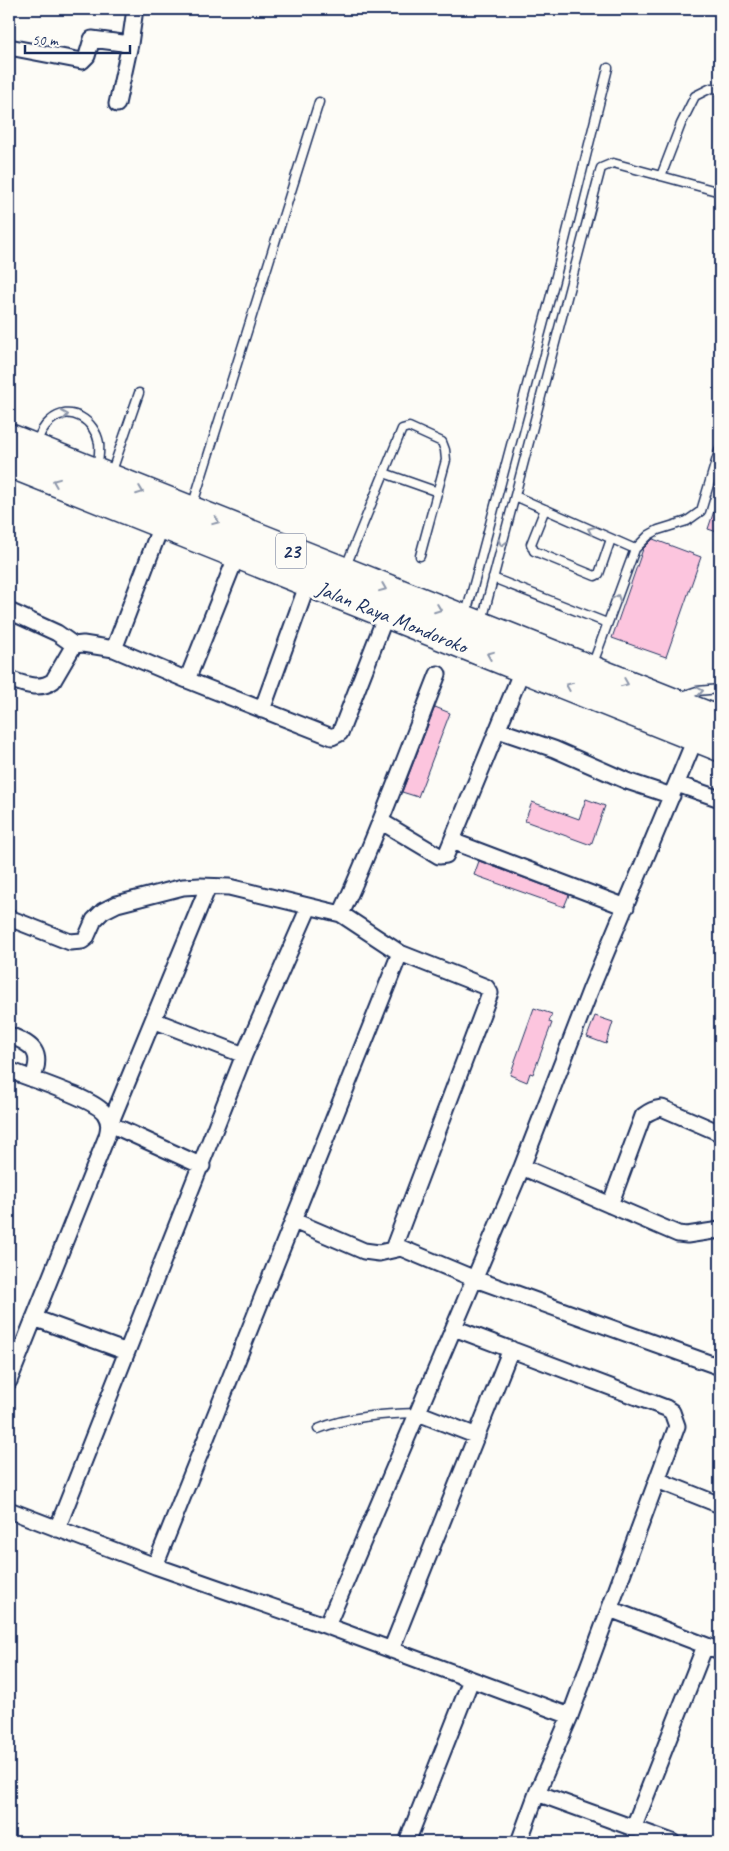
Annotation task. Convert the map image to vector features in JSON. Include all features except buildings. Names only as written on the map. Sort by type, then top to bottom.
[{"type":"highway","name":"Jalan Raya Mondoroko","points":[[9,438],[34,448],[104,486],[174,513],[339,583],[400,612],[465,630],[667,713],[707,724],[720,746]]},
{"type":"highway","name":"Jalan Raya Mondoroko","points":[[9,463],[104,486]]},
{"type":"highway","name":"Jalan Raya Mondoroko","points":[[174,513],[237,555],[308,583],[339,583]]},
{"type":"highway","name":"Jalan Raya Mondoroko","points":[[527,657],[590,670],[667,713]]},
{"type":"street","points":[[117,104],[130,44],[135,9]]},
{"type":"street","points":[[9,47],[82,61],[87,56],[92,39],[130,44]]},
{"type":"street","points":[[114,649],[174,513]]},
{"type":"street","points":[[187,680],[237,555]]},
{"type":"street","points":[[262,710],[308,583]]},
{"type":"street","points":[[9,611],[57,633],[74,645],[83,644],[114,649],[332,737],[340,733],[400,612]]},
{"type":"street","points":[[9,679],[26,686],[39,687],[49,684],[53,681],[74,645]]},
{"type":"street","points":[[379,829],[439,856],[446,855],[527,657]]},
{"type":"street","points":[[341,914],[379,829],[438,674]]},
{"type":"street","points":[[327,1626],[522,1167],[590,991],[674,790],[707,724]]},
{"type":"street","points":[[498,730],[554,749],[627,780],[720,799]]},
{"type":"street","points":[[452,840],[626,907]]},
{"type":"street","points":[[9,918],[70,942],[78,942],[86,938],[94,920],[103,911],[117,904],[183,887],[229,887],[341,914],[400,952],[486,987],[490,993],[393,1249]]},
{"type":"street","points":[[9,1380],[107,1136],[110,1124],[208,887]]},
{"type":"street","points":[[57,1529],[202,1166],[244,1055],[309,907]]},
{"type":"street","points":[[155,1566],[400,952]]},
{"type":"street","points":[[153,1020],[244,1055]]},
{"type":"street","points":[[9,1035],[25,1041],[35,1054],[38,1067],[32,1080]]},
{"type":"street","points":[[9,1070],[90,1102],[104,1112],[110,1124],[202,1166]]},
{"type":"street","points":[[610,1205],[643,1116],[648,1112],[662,1108],[720,1133]]},
{"type":"street","points":[[522,1167],[678,1234],[687,1235],[720,1230]]},
{"type":"street","points":[[294,1221],[364,1251],[379,1253],[401,1248],[475,1278],[720,1368]]},
{"type":"street","points":[[34,1318],[127,1352]]},
{"type":"street","points":[[454,1328],[672,1412],[677,1426],[570,1716],[537,1793],[519,1842]]},
{"type":"street","points":[[391,1650],[511,1349]]},
{"type":"street","points":[[418,1413],[477,1436]]},
{"type":"street","points":[[658,1480],[720,1505]]},
{"type":"street","points":[[9,1510],[155,1566],[327,1626],[570,1716]]},
{"type":"street","points":[[610,1610],[720,1652]]},
{"type":"street","points":[[633,1829],[705,1646]]},
{"type":"street","points":[[407,1842],[471,1680]]},
{"type":"street","points":[[537,1793],[633,1829],[648,1838],[672,1842]]},
{"type":"lane","points":[[465,630],[608,68]]},
{"type":"lane","points":[[661,176],[680,124],[695,96],[711,88],[720,89]]},
{"type":"lane","points":[[174,513],[318,102]]},
{"type":"lane","points":[[465,630],[493,578],[601,168],[613,163],[720,192]]},
{"type":"lane","points":[[104,486],[139,393]]},
{"type":"lane","points":[[34,448],[40,432],[49,421],[58,415],[74,414],[84,418],[94,427],[99,444],[104,486]]},
{"type":"lane","points":[[339,583],[402,429],[409,427],[442,442],[446,460],[420,556]]},
{"type":"lane","points":[[590,670],[635,549],[647,537],[658,530],[687,521],[701,511],[720,448]]},
{"type":"lane","points":[[384,473],[438,492]]},
{"type":"lane","points":[[515,496],[635,549]]},
{"type":"lane","points":[[545,509],[531,544],[534,551],[595,576],[599,574],[611,539]]},
{"type":"lane","points":[[493,578],[607,623]]},
{"type":"lane","points":[[667,713],[684,694],[715,688],[720,689]]},
{"type":"lane","points":[[318,1428],[333,1422],[356,1418],[418,1413]]}]
